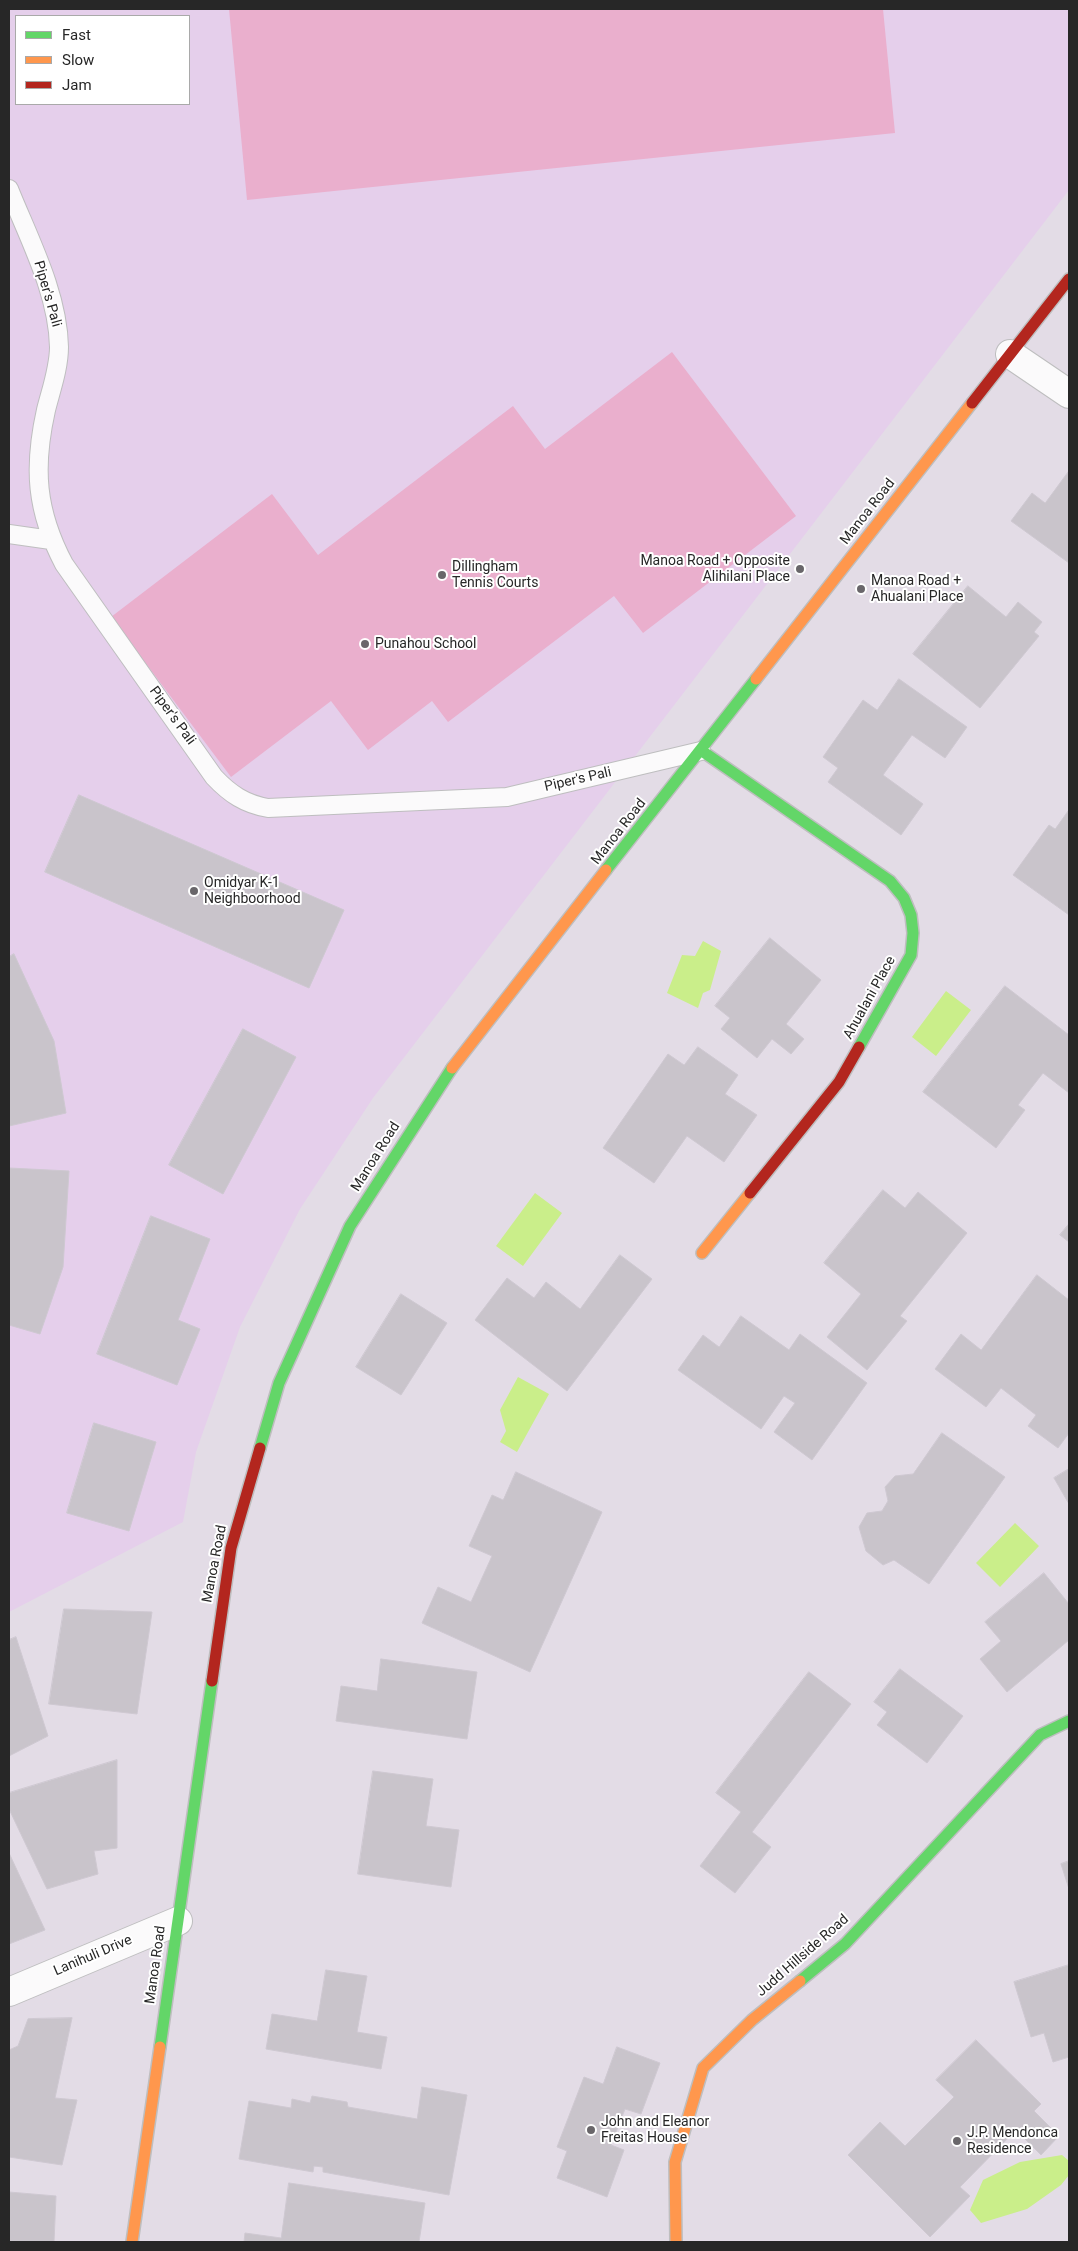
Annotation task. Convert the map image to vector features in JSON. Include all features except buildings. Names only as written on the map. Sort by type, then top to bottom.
[{"type":"main road","name":"Manoa Road","points":[[132,2242],[231,1548],[283,1374],[350,1226],[442,1080],[702,751],[1069,279]]},
{"type":"main road","name":"Ahualani Place","points":[[702,751],[890,881],[905,897],[912,915],[914,935],[911,955],[839,1082],[702,1253]]},
{"type":"main road","name":"Judd Hillside Road","points":[[676,2242],[675,2162],[703,2068],[752,2020],[845,1944],[1040,1735],[1069,1721]]},
{"type":"street","points":[[1010,354],[1069,394]]},
{"type":"street","name":"Lanihuli Drive","points":[[9,1992],[178,1921]]},
{"type":"lane","name":"Piper's Pali","points":[[9,189],[42,270],[56,319],[58,334],[57,365],[41,432],[38,460],[38,487],[43,514],[51,540],[64,564],[214,777],[230,792],[248,803],[268,808],[507,797],[702,751]]},
{"type":"lane","points":[[9,534],[51,540]]},
{"type":"shaded area","name":"Punahou School","points":[[9,9],[1069,9],[1069,190],[373,1098],[300,1209],[240,1327],[196,1452],[183,1522],[9,1612]]},
{"type":"shaded area","points":[[229,9],[883,9],[895,133],[247,200]]},
{"type":"shaded area","name":"Dillingham Tennis Courts","points":[[672,352],[796,516],[643,633],[614,596],[448,722],[432,701],[368,750],[331,701],[231,777],[111,617],[272,494],[318,555],[513,406],[545,449]]},
{"type":"shaded area","points":[[703,941],[721,951],[710,990],[703,993],[698,1008],[667,993],[682,955],[695,956]]},
{"type":"shaded area","points":[[946,991],[971,1010],[936,1056],[912,1037]]},
{"type":"shaded area","points":[[535,1193],[562,1213],[523,1266],[496,1246]]},
{"type":"shaded area","points":[[518,1377],[549,1394],[517,1452],[500,1442],[506,1431],[500,1410]]},
{"type":"shaded area","points":[[1015,1523],[1039,1546],[1000,1587],[976,1563]]},
{"type":"shaded area","points":[[1062,2155],[1069,2161],[1069,2175],[1061,2185],[1027,2209],[981,2223],[970,2210],[983,2180],[1020,2162]]},
{"type":"traffic: fast","points":[[606,870],[756,679]]},
{"type":"traffic: fast","points":[[702,751],[890,881],[904,898],[911,915],[913,933],[911,955],[859,1047]]},
{"type":"traffic: fast","points":[[260,1448],[279,1383],[350,1226],[452,1068]]},
{"type":"traffic: fast","points":[[160,2047],[212,1681]]},
{"type":"traffic: fast","points":[[800,1981],[845,1944],[1040,1735],[1069,1721]]},
{"type":"traffic: slow","points":[[756,679],[972,403]]},
{"type":"traffic: slow","points":[[452,1068],[606,870]]},
{"type":"traffic: slow","points":[[702,1253],[750,1193]]},
{"type":"traffic: slow","points":[[676,2242],[675,2162],[703,2068],[752,2020],[800,1981]]},
{"type":"traffic: slow","points":[[132,2242],[160,2047]]},
{"type":"traffic: jam","points":[[972,403],[1069,279]]},
{"type":"traffic: jam","points":[[750,1193],[839,1082],[859,1047]]},
{"type":"traffic: jam","points":[[212,1681],[231,1548],[260,1448]]},
{"type":"place","name":"Manoa Road + Opposite Alihilani Place","points":[[800,569]]},
{"type":"place","name":"Dillingham Tennis Courts","points":[[442,575]]},
{"type":"place","name":"Manoa Road + Ahualani Place","points":[[861,589]]},
{"type":"place","name":"Punahou School","points":[[365,644]]},
{"type":"place","name":"Omidyar K-1 Neighboorhood","points":[[194,891]]},
{"type":"place","name":"John and Eleanor Freitas House","points":[[591,2130]]},
{"type":"place","name":"J.P. Mendonca Residence","points":[[957,2141]]}]
